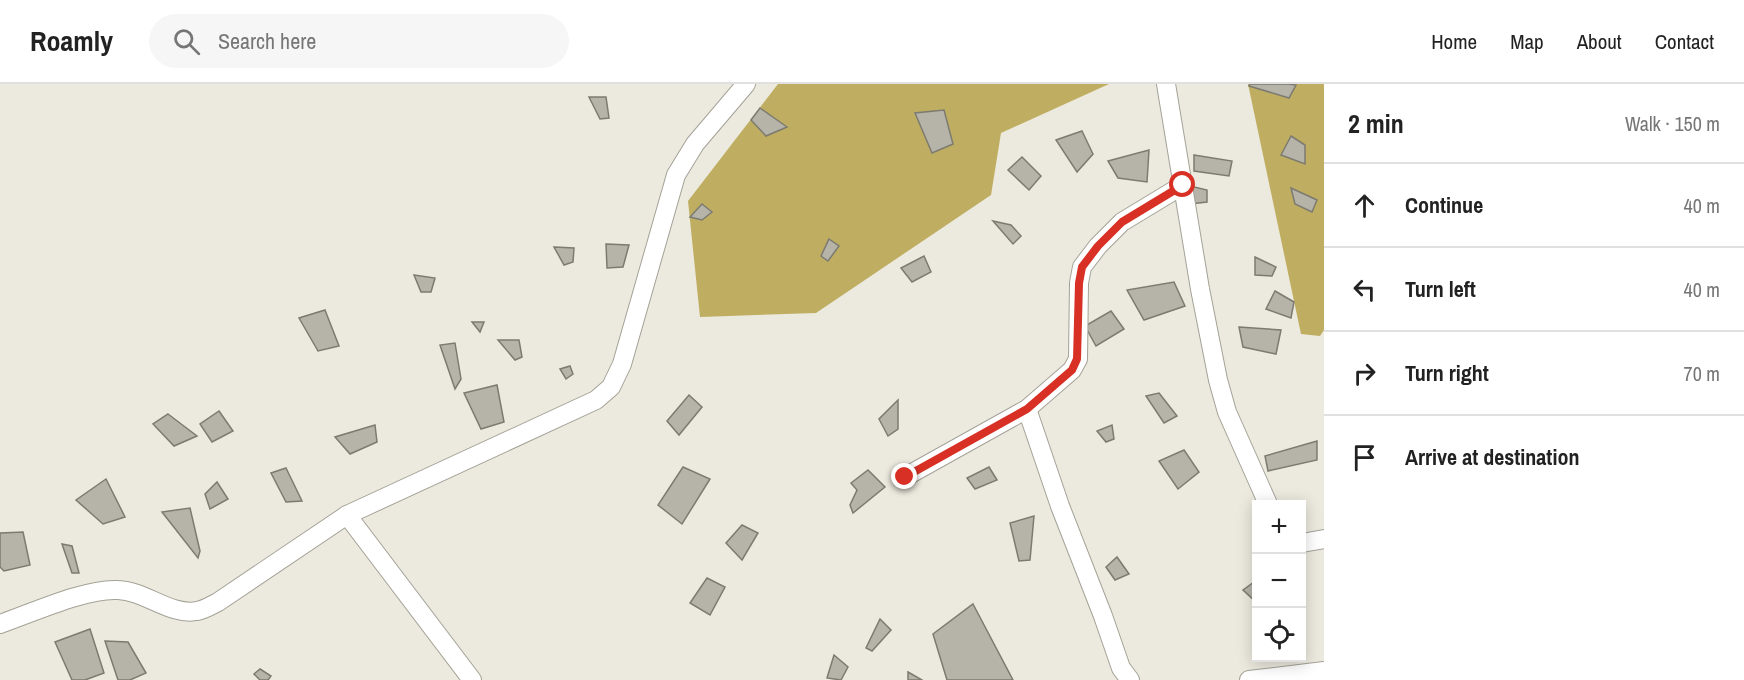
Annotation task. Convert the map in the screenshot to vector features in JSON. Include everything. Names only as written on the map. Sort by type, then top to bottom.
[{"type":"street","points":[[0,624],[97,591],[120,590],[144,595],[180,611],[198,611],[218,602],[347,515],[596,400],[611,387],[622,364],[676,175],[695,144],[746,84]]},
{"type":"street","points":[[1166,84],[1200,290],[1221,391],[1227,412],[1266,500]]},
{"type":"street","points":[[905,477],[1027,409],[1072,370],[1077,359],[1079,283],[1082,267],[1098,246],[1122,222],[1183,185]]},
{"type":"street","points":[[1027,409],[1060,506],[1121,668],[1130,680]]},
{"type":"street","points":[[347,515],[472,680]]},
{"type":"street","points":[[1306,542],[1324,539]]},
{"type":"street","points":[[1249,680],[1324,671]]},
{"type":"shaded area","points":[[778,84],[1109,84],[1001,133],[991,195],[816,313],[700,317],[688,201]]},
{"type":"shaded area","points":[[1248,84],[1324,84],[1324,330],[1320,336],[1301,334]]},
{"type":"building","points":[[1250,84],[1296,85],[1289,98],[1249,86]]},
{"type":"building","points":[[589,97],[606,97],[609,118],[600,119]]},
{"type":"building","points":[[760,108],[787,127],[766,136],[751,120]]},
{"type":"building","points":[[944,110],[953,144],[932,153],[915,113]]},
{"type":"building","points":[[1082,131],[1093,154],[1077,172],[1056,140]]},
{"type":"building","points":[[1291,136],[1305,145],[1305,164],[1281,155]]},
{"type":"building","points":[[1149,150],[1147,182],[1118,178],[1108,161]]},
{"type":"building","points":[[1194,155],[1232,161],[1229,176],[1194,171]]},
{"type":"building","points":[[1022,157],[1041,176],[1029,190],[1008,170]]},
{"type":"building","points":[[1186,185],[1207,190],[1207,202],[1190,204]]},
{"type":"building","points":[[1291,188],[1317,200],[1312,212],[1295,204]]},
{"type":"building","points":[[702,204],[712,212],[702,220],[690,217]]},
{"type":"building","points":[[993,221],[1011,225],[1021,236],[1013,244]]},
{"type":"building","points":[[829,239],[839,246],[828,261],[821,256]]},
{"type":"building","points":[[606,244],[629,245],[623,267],[607,268]]},
{"type":"building","points":[[554,247],[574,248],[573,262],[564,265]]},
{"type":"building","points":[[924,256],[931,272],[912,282],[901,268]]},
{"type":"building","points":[[1255,257],[1276,267],[1272,276],[1255,275]]},
{"type":"building","points":[[414,275],[435,278],[431,292],[421,292]]},
{"type":"building","points":[[1174,282],[1185,306],[1144,320],[1127,290]]},
{"type":"building","points":[[1275,291],[1294,302],[1291,318],[1266,309]]},
{"type":"building","points":[[325,310],[339,346],[318,351],[299,318]]},
{"type":"building","points":[[1111,311],[1124,329],[1096,346],[1085,326]]},
{"type":"building","points":[[472,322],[484,322],[480,332]]},
{"type":"building","points":[[1239,327],[1281,330],[1276,354],[1243,347]]},
{"type":"building","points":[[498,340],[519,340],[522,357],[515,360]]},
{"type":"building","points":[[455,343],[461,379],[455,389],[440,345]]},
{"type":"building","points":[[570,366],[573,374],[566,379],[560,369]]},
{"type":"building","points":[[497,385],[504,422],[481,429],[464,393]]},
{"type":"building","points":[[1159,393],[1177,416],[1164,423],[1146,396]]},
{"type":"building","points":[[689,395],[702,407],[679,435],[667,421]]},
{"type":"building","points":[[898,400],[898,429],[888,436],[879,419]]},
{"type":"building","points":[[219,411],[233,431],[212,442],[200,424]]},
{"type":"building","points":[[168,414],[197,436],[174,446],[153,424]]},
{"type":"building","points":[[375,425],[377,442],[350,454],[335,437]]},
{"type":"building","points":[[1112,425],[1114,439],[1106,442],[1097,431]]},
{"type":"building","points":[[1317,441],[1317,460],[1268,471],[1265,456]]},
{"type":"building","points":[[1184,450],[1199,472],[1178,489],[1159,461]]},
{"type":"building","points":[[683,467],[710,479],[682,524],[658,505]]},
{"type":"building","points":[[989,467],[997,480],[975,489],[967,478]]},
{"type":"building","points":[[286,468],[302,501],[286,502],[271,473]]},
{"type":"building","points":[[868,470],[885,487],[853,513],[850,505],[857,490],[851,483]]},
{"type":"building","points":[[106,479],[125,517],[103,524],[76,500]]},
{"type":"building","points":[[217,482],[228,499],[210,509],[205,494]]},
{"type":"building","points":[[190,508],[200,551],[198,558],[162,512]]},
{"type":"building","points":[[1034,516],[1030,560],[1019,561],[1010,523]]},
{"type":"building","points":[[742,525],[758,533],[742,560],[726,543]]},
{"type":"building","points":[[23,532],[30,565],[4,571],[0,567],[0,533]]},
{"type":"building","points":[[62,544],[72,546],[79,573],[72,573]]},
{"type":"building","points":[[1117,557],[1129,574],[1115,580],[1106,567]]},
{"type":"building","points":[[707,578],[725,587],[710,615],[690,603]]},
{"type":"building","points":[[1252,583],[1252,598],[1243,590]]},
{"type":"building","points":[[973,604],[1013,680],[947,680],[933,634]]},
{"type":"building","points":[[880,619],[891,630],[872,651],[866,648]]},
{"type":"building","points":[[90,629],[104,673],[85,680],[72,680],[55,642]]},
{"type":"building","points":[[105,641],[128,642],[146,673],[130,680],[118,680]]},
{"type":"building","points":[[834,655],[848,667],[841,680],[827,678]]},
{"type":"building","points":[[260,669],[271,676],[268,680],[260,680],[254,674]]},
{"type":"building","points":[[908,672],[922,680],[908,680]]},
{"type":"route","points":[[905,477],[1027,409],[1072,370],[1077,359],[1079,283],[1082,267],[1098,246],[1122,222],[1183,185]]}]
